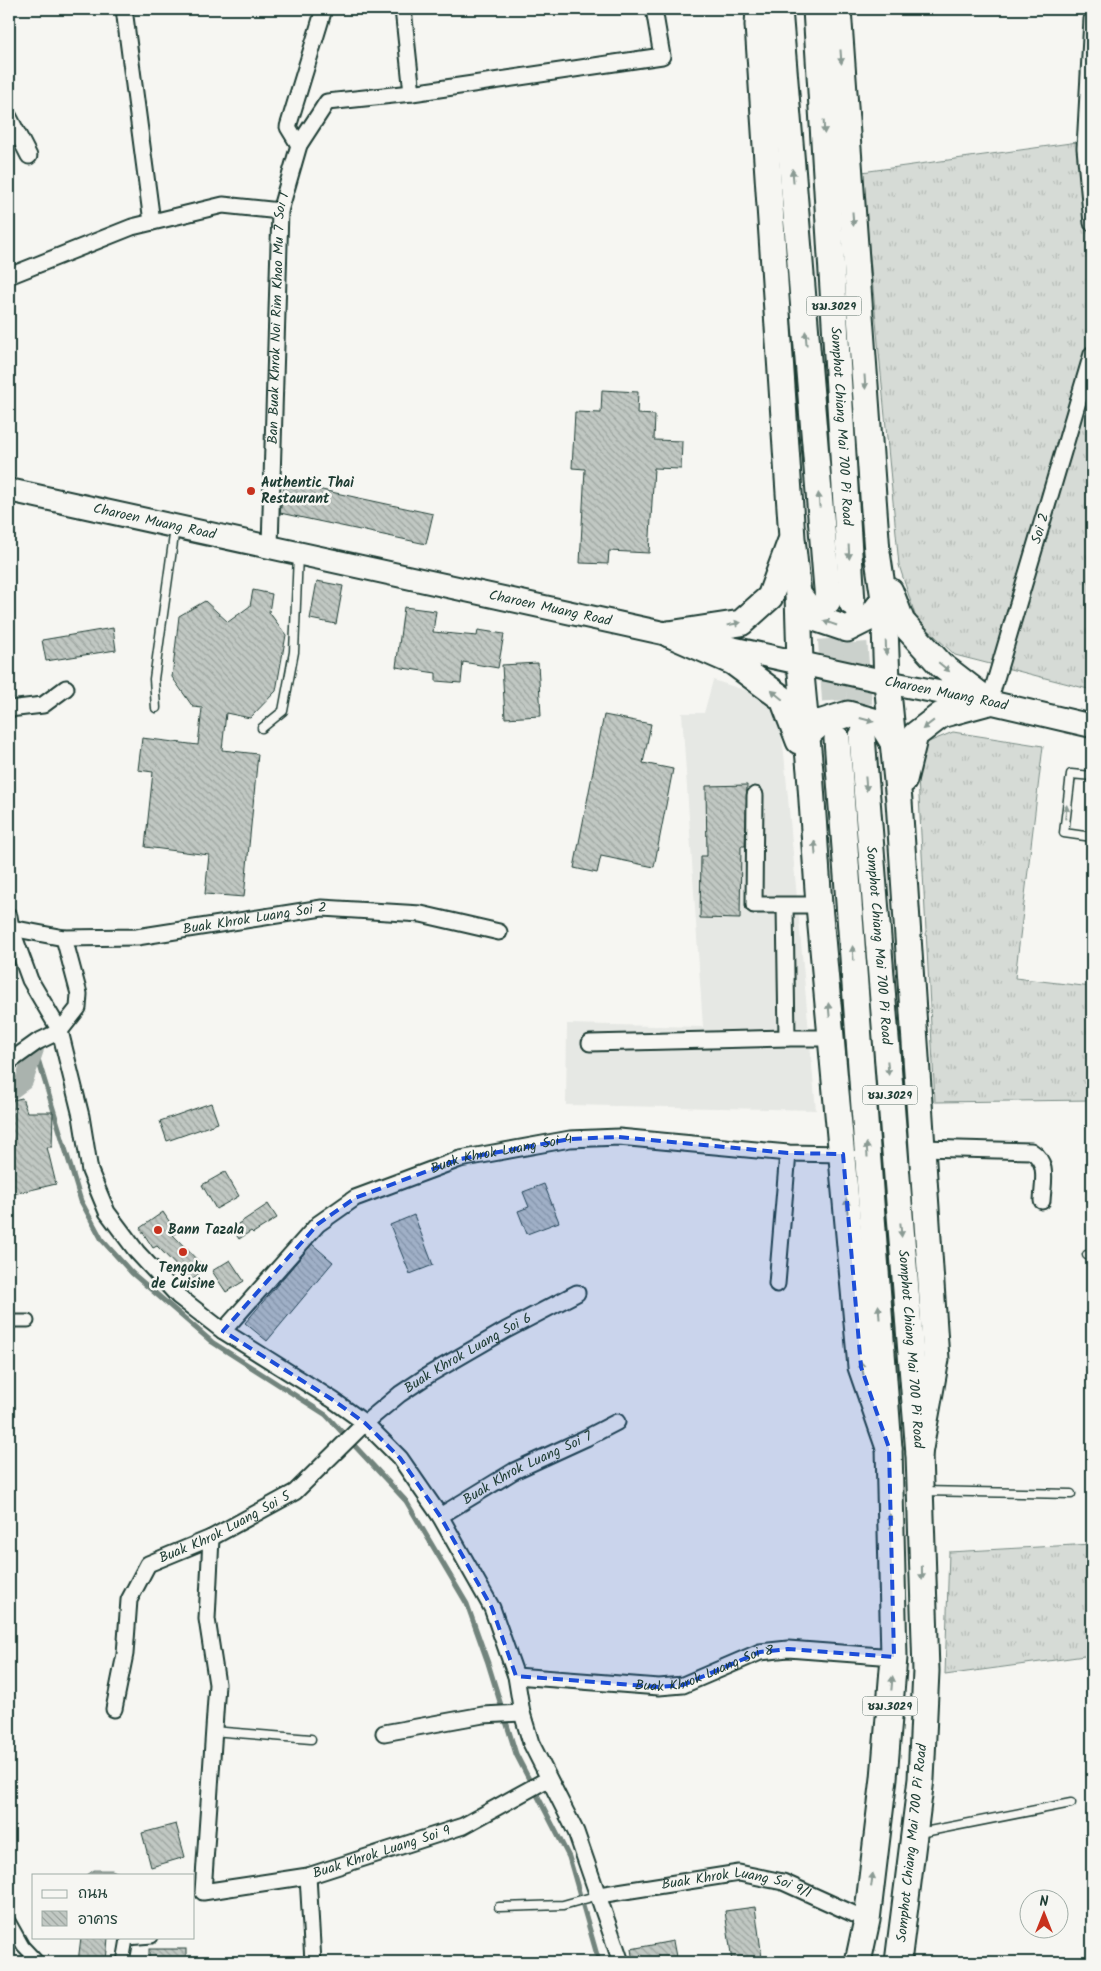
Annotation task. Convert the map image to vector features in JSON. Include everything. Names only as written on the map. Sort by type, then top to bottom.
[{"type":"main road","points":[[759,9],[758,24],[792,538],[798,594],[800,663],[831,1038],[861,1367],[889,1448]]},
{"type":"main road","name":"Somphot Chiang Mai 700 Pi Road","points":[[779,9],[828,601]]},
{"type":"main road","name":"Somphot Chiang Mai 700 Pi Road","points":[[816,9],[852,603]]},
{"type":"main road","points":[[838,9],[877,552],[884,599],[887,682],[899,801],[936,1359],[919,1454]]},
{"type":"main road","name":"Charoen Muang Road","points":[[9,490],[887,682],[989,702],[1092,726]]},
{"type":"main road","points":[[669,634],[741,623],[770,597],[792,538]]},
{"type":"main road","points":[[877,552],[902,622],[941,665],[989,702]]},
{"type":"main road","points":[[798,594],[817,619],[847,629],[870,617],[884,599]]},
{"type":"main road","points":[[669,634],[733,662],[783,699],[810,771]]},
{"type":"main road","points":[[899,801],[915,735],[941,715],[989,702]]},
{"type":"main road","points":[[807,735],[822,722],[848,714],[881,724],[894,744]]},
{"type":"main road","name":"Somphot Chiang Mai 700 Pi Road","points":[[862,736],[919,1454],[926,1671],[921,1780],[916,1833],[898,1962]]},
{"type":"main road","name":"Somphot Chiang Mai 700 Pi Road","points":[[837,739],[889,1448],[894,1657],[884,1778],[867,1920],[858,1962]]},
{"type":"street","points":[[124,9],[152,222]]},
{"type":"street","points":[[299,146],[288,127],[324,9]]},
{"type":"street","points":[[403,9],[412,93],[662,56],[654,9]]},
{"type":"street","points":[[1092,19],[1085,148],[1092,223]]},
{"type":"street","name":"Ban Buak Khrok Noi Rim Khao Mu 7 Soi 1","points":[[270,546],[280,212],[299,146],[327,102],[412,93]]},
{"type":"street","points":[[9,117],[29,156]]},
{"type":"street","points":[[9,276],[132,227],[223,205],[280,212]]},
{"type":"street","name":"Soi 2","points":[[989,702],[1092,354]]},
{"type":"street","points":[[9,709],[43,705],[66,688]]},
{"type":"street","points":[[754,795],[754,905],[819,905]]},
{"type":"street","points":[[785,906],[787,1038]]},
{"type":"street","name":"Buak Khrok Luang Soi 2","points":[[10,922],[64,938],[137,937],[322,908],[421,914],[499,932]]},
{"type":"street","points":[[10,922],[30,980],[60,1031],[81,1116],[90,1171],[107,1212],[136,1252],[178,1296],[223,1331],[333,1400],[365,1423],[400,1458],[440,1516],[492,1608],[516,1676],[522,1713],[531,1743],[576,1832],[621,1962]]},
{"type":"street","points":[[9,1062],[38,1042],[60,1031],[78,1008],[80,994],[64,938]]},
{"type":"street","points":[[590,1043],[831,1038]]},
{"type":"street","name":"Buak Khrok Luang Soi 4","points":[[223,1331],[318,1224],[355,1198],[460,1159],[570,1139],[619,1137],[788,1153],[843,1154]]},
{"type":"street","points":[[922,1148],[1031,1151],[1038,1155],[1044,1164],[1042,1201]]},
{"type":"street","points":[[777,1284],[788,1153]]},
{"type":"street","name":"Buak Khrok Luang Soi 6","points":[[365,1423],[400,1394],[430,1374],[506,1330],[576,1294]]},
{"type":"street","points":[[9,1321],[28,1321]]},
{"type":"street","name":"Buak Khrok Luang Soi 7","points":[[440,1516],[514,1471],[617,1422]]},
{"type":"street","name":"Buak Khrok Luang Soi 5","points":[[114,1709],[124,1654],[129,1600],[148,1564],[210,1538],[295,1492],[365,1423]]},
{"type":"street","points":[[210,1538],[207,1619],[217,1684],[212,1731]]},
{"type":"street","name":"Buak Khrok Luang Soi 8","points":[[516,1676],[659,1687],[683,1685],[760,1652],[788,1649],[894,1657]]},
{"type":"street","points":[[384,1734],[484,1715],[522,1713]]},
{"type":"street","name":"Buak Khrok Luang Soi 9","points":[[212,1731],[203,1892],[308,1876],[463,1826],[548,1779]]},
{"type":"street","name":"Buak Khrok Luang Soi 9/1","points":[[599,1895],[739,1873],[783,1882],[867,1920]]},
{"type":"street","points":[[308,1876],[313,1962]]},
{"type":"street","points":[[9,1921],[23,1946],[38,1962]]},
{"type":"street","points":[[123,1962],[127,1939],[140,1938]]},
{"type":"lane","points":[[156,708],[154,679],[175,526]]},
{"type":"lane","points":[[262,728],[283,711],[294,652],[298,552]]},
{"type":"lane","points":[[1092,776],[1071,774],[1064,833],[1092,838]]},
{"type":"lane","points":[[920,1491],[1071,1494]]},
{"type":"lane","points":[[212,1731],[311,1739]]},
{"type":"lane","points":[[916,1833],[1071,1803]]},
{"type":"lane","points":[[499,1907],[564,1905],[599,1895]]},
{"type":"highlighted area","points":[[619,1137],[788,1153],[843,1154],[861,1367],[889,1448],[894,1657],[788,1649],[760,1652],[683,1685],[659,1687],[516,1676],[492,1608],[440,1516],[400,1458],[365,1423],[333,1400],[223,1331],[318,1224],[355,1198],[460,1159],[570,1139]]},
{"type":"shaded area","points":[[713,680],[760,695],[779,719],[784,753],[816,1110],[566,1105],[567,1024],[703,1027],[682,713],[704,713]]},
{"type":"shaded area","points":[[94,1870],[112,1870],[122,1874],[88,1874]]},
{"type":"green space","points":[[1092,140],[1092,690],[955,655],[916,618],[899,565],[862,172]]},
{"type":"green space","points":[[953,732],[1043,746],[1015,978],[1092,987],[1092,1100],[935,1102],[918,777],[926,743]]},
{"type":"green space","points":[[1092,1544],[1092,1655],[945,1675],[949,1552]]},
{"type":"building","points":[[602,390],[638,392],[637,414],[655,415],[654,440],[682,441],[681,469],[654,468],[649,553],[609,551],[608,564],[580,563],[585,469],[572,468],[575,412],[601,413]]},
{"type":"building","points":[[285,482],[433,514],[426,544],[280,513]]},
{"type":"building","points":[[317,581],[343,586],[336,624],[310,619]]},
{"type":"building","points":[[253,590],[272,594],[269,612],[286,635],[276,691],[250,718],[226,713],[222,750],[258,754],[244,897],[205,894],[209,855],[145,847],[153,772],[138,770],[142,738],[198,745],[202,708],[193,707],[172,677],[179,616],[205,601],[228,622],[250,606]]},
{"type":"building","points":[[404,607],[436,611],[433,632],[477,636],[478,630],[504,634],[498,668],[463,662],[461,683],[436,681],[436,673],[396,667]]},
{"type":"building","points":[[113,628],[116,650],[46,661],[42,640]]},
{"type":"building","points":[[538,663],[541,716],[505,718],[502,665]]},
{"type":"building","points":[[604,715],[651,724],[643,763],[673,769],[654,867],[601,856],[597,873],[574,868]]},
{"type":"building","points":[[747,785],[745,846],[741,846],[740,919],[700,918],[701,856],[707,856],[706,786]]},
{"type":"building","points":[[22,1098],[27,1112],[53,1112],[52,1147],[47,1147],[56,1184],[9,1195],[9,1101]]},
{"type":"building","points":[[211,1103],[218,1123],[167,1141],[160,1121]]},
{"type":"building","points":[[225,1172],[239,1196],[216,1209],[202,1185]]},
{"type":"building","points":[[544,1184],[559,1222],[527,1234],[518,1211],[529,1207],[523,1192]]},
{"type":"building","points":[[268,1204],[277,1218],[253,1233],[251,1231],[239,1239],[232,1228]]},
{"type":"building","points":[[163,1212],[177,1233],[173,1235],[205,1268],[191,1281],[157,1246],[153,1248],[140,1228]]},
{"type":"building","points":[[414,1215],[433,1265],[410,1274],[390,1225]]},
{"type":"building","points":[[312,1244],[333,1262],[267,1341],[245,1323]]},
{"type":"building","points":[[230,1260],[244,1281],[226,1292],[212,1271]]},
{"type":"building","points":[[176,1824],[185,1857],[151,1867],[142,1833]]},
{"type":"building","points":[[755,1907],[762,1958],[732,1962],[725,1911]]},
{"type":"building","points":[[81,1938],[108,1938],[106,1962],[78,1962]]},
{"type":"building","points":[[673,1941],[677,1962],[633,1962],[631,1949]]},
{"type":"building","points":[[149,1949],[186,1949],[186,1962],[149,1962]]},
{"type":"waterway","points":[[35,1049],[81,1201],[102,1240],[132,1273],[212,1342],[326,1415],[406,1501],[467,1604],[488,1663],[516,1754],[569,1857],[599,1962]]},
{"type":"waterway","points":[[9,1092],[24,1081],[35,1049]]},
{"type":"tunnel","points":[[828,602],[837,739]]},
{"type":"tunnel","points":[[852,606],[862,736]]},
{"type":"place","name":"Authentic Thai Restaurant","points":[[251,491]]},
{"type":"place","name":"Bann Tazala","points":[[158,1230]]},
{"type":"place","name":"Tengoku de Cuisine","points":[[183,1252]]}]
